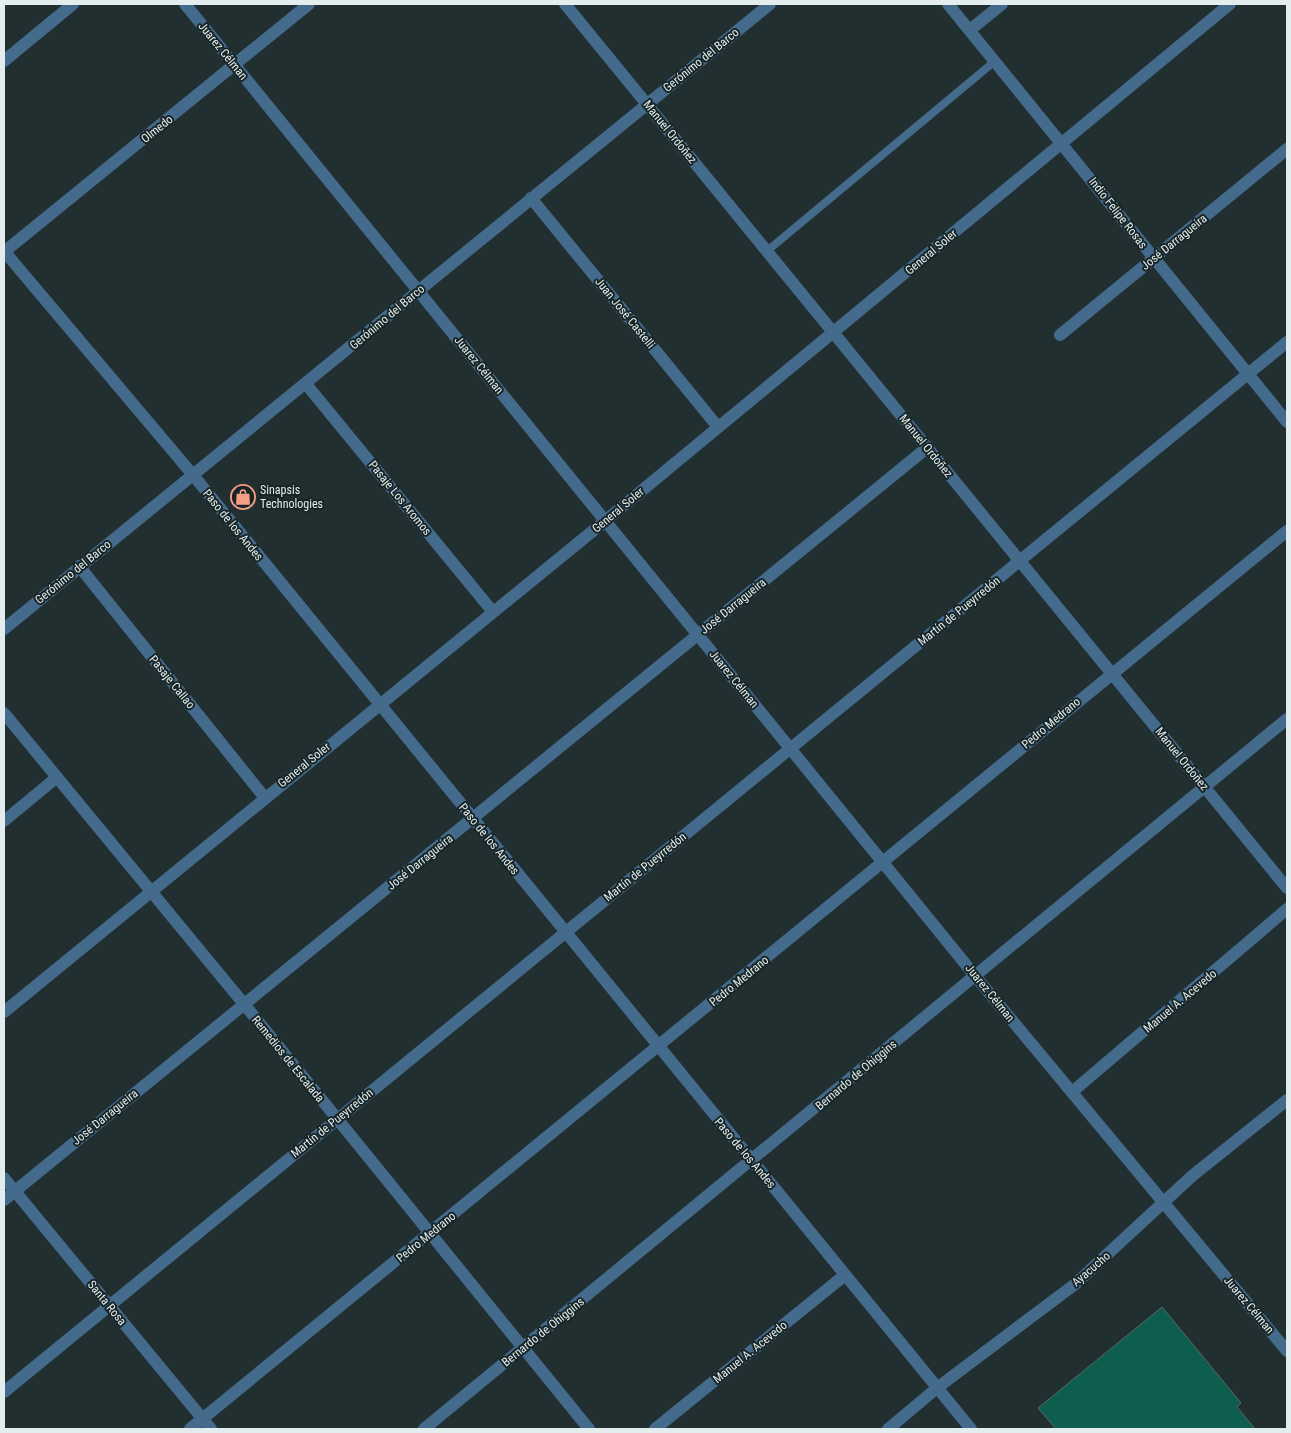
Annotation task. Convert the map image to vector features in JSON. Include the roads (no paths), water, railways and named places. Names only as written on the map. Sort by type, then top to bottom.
[{"type":"street","points":[[4,61],[73,4]]},
{"type":"street","name":"Juarez Célman","points":[[185,4],[976,977],[1287,1351]]},
{"type":"street","name":"Olmedo","points":[[4,252],[309,4]]},
{"type":"street","name":"Manuel Ordoñez","points":[[565,4],[1287,888]]},
{"type":"street","name":"Gerónimo del Barco","points":[[4,629],[770,4]]},
{"type":"street","name":"Indio Felipe Rosas","points":[[948,4],[1287,422]]},
{"type":"street","points":[[970,30],[1002,4]]},
{"type":"street","name":"General Soler","points":[[4,1012],[605,521],[1230,4]]},
{"type":"street","name":"José Darragueira","points":[[1060,335],[1287,149]]},
{"type":"street","name":"Juan José Castelli","points":[[531,198],[718,427]]},
{"type":"street","name":"Paso de los Andes","points":[[4,252],[192,475],[657,1047],[971,1429]]},
{"type":"street","name":"Martín de Pueyrredón","points":[[4,1392],[1287,342]]},
{"type":"street","name":"Pasaje Los Aromos","points":[[306,384],[493,612]]},
{"type":"street","name":"José Darragueira","points":[[4,1200],[928,448]]},
{"type":"street","name":"Pedro Medrano","points":[[190,1429],[207,1424],[430,1234],[1287,531]]},
{"type":"street","name":"Pasaje Callao","points":[[79,566],[265,798]]},
{"type":"street","name":"Remedios de Escalada","points":[[4,713],[244,1004],[589,1429]]},
{"type":"street","name":"Bernardo de Ohiggins","points":[[424,1429],[1287,720]]},
{"type":"street","points":[[4,821],[56,778]]},
{"type":"street","name":"Manuel A. Acevedo","points":[[1072,1092],[1287,909]]},
{"type":"street","name":"Ayacucho","points":[[888,1429],[937,1388],[1074,1285],[1192,1176],[1287,1100]]},
{"type":"street","name":"Santa Rosa","points":[[4,1178],[207,1424]]},
{"type":"street","name":"Manuel A. Acevedo","points":[[656,1429],[846,1275]]},
{"type":"lane","points":[[767,251],[995,61]]},
{"type":"place","name":"Sinapsis Technologies","points":[[243,497]]}]
